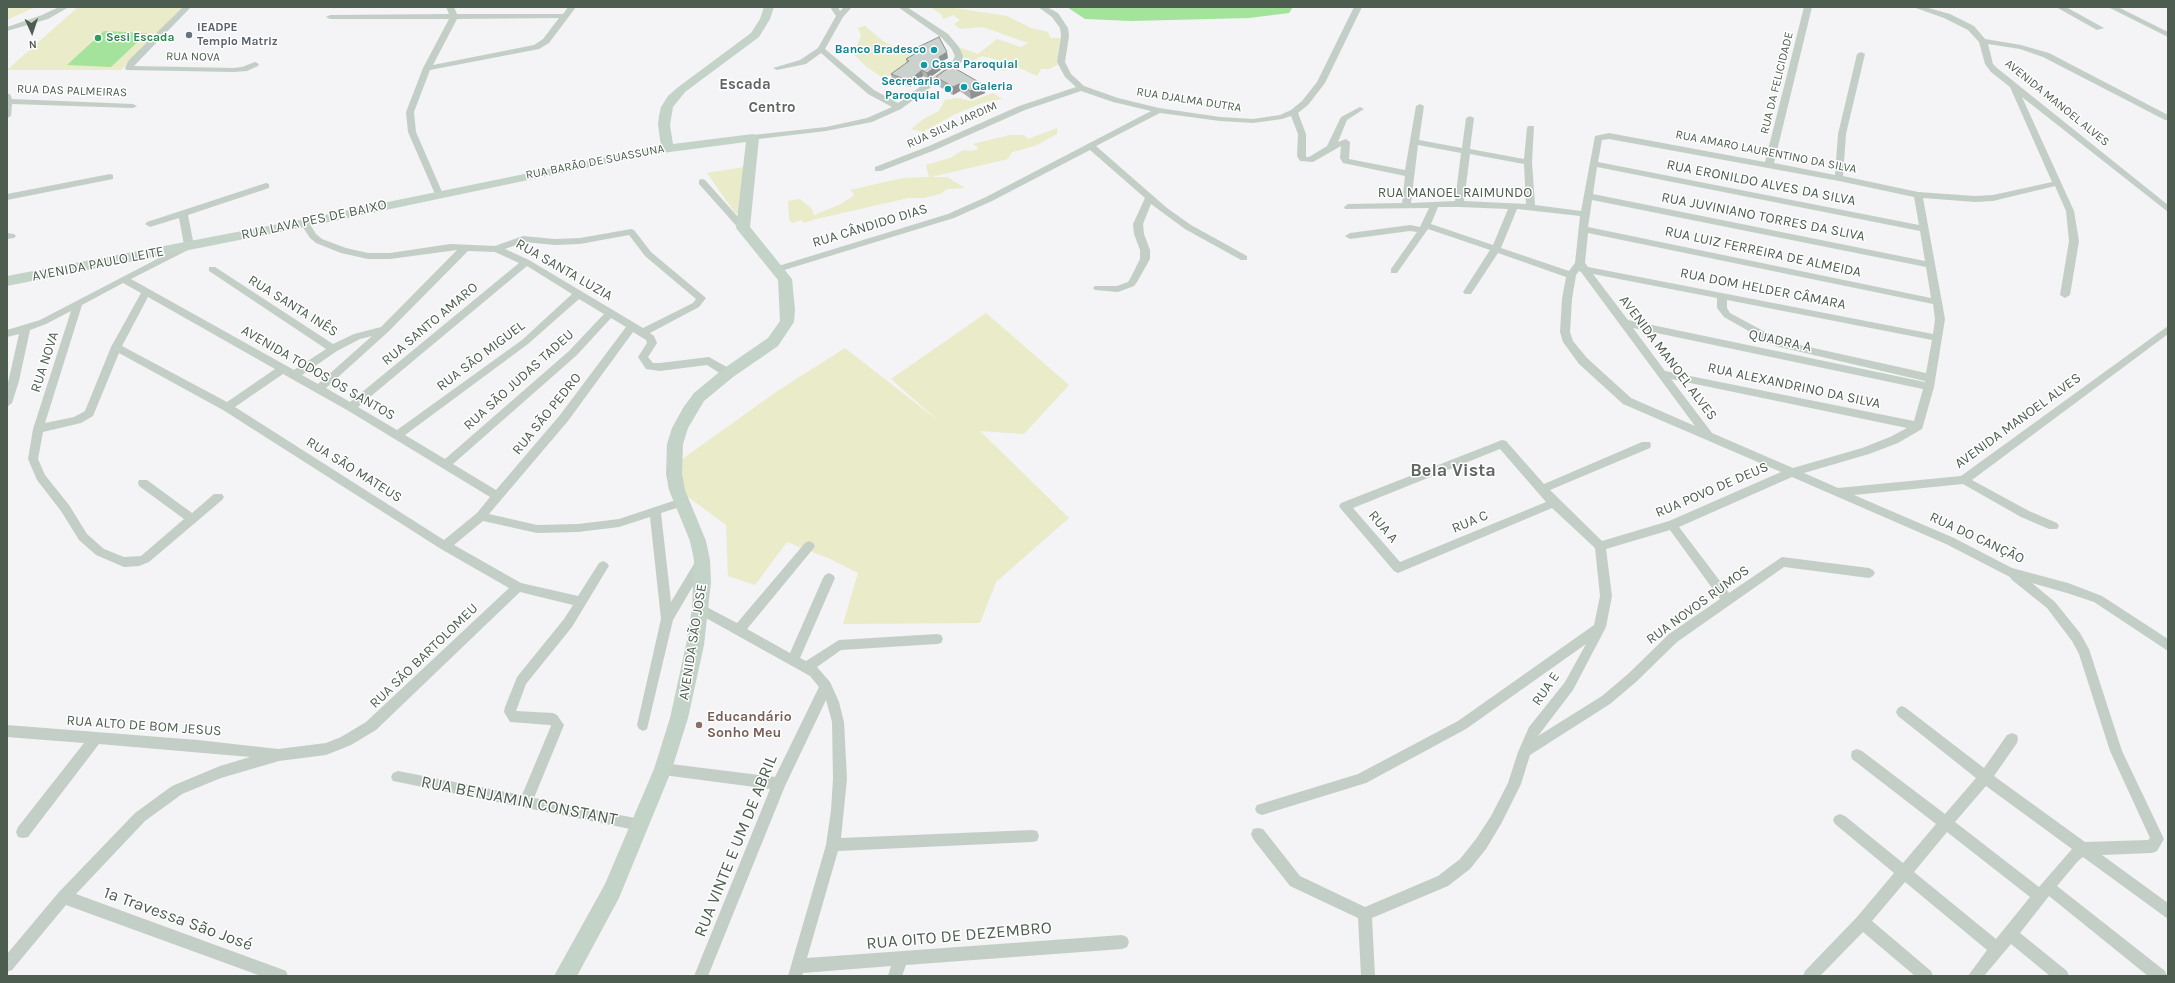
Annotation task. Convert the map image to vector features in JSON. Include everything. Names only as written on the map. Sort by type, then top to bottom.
[{"type":"street","points":[[7,23],[54,7]]},
{"type":"street","points":[[7,29],[44,17],[65,7]]},
{"type":"street","name":"RUA NOVA","points":[[187,7],[132,62],[129,68],[225,71],[244,69],[255,64]]},
{"type":"street","points":[[450,7],[454,16]]},
{"type":"street","points":[[427,68],[536,47],[546,40],[572,7]]},
{"type":"street","points":[[667,147],[664,125],[667,107],[672,99],[681,90],[755,35],[765,19],[769,7]]},
{"type":"street","points":[[834,7],[840,16]]},
{"type":"street","points":[[777,68],[803,62],[822,49],[840,16],[848,7]]},
{"type":"street","points":[[743,228],[753,138],[853,125],[869,120],[898,107],[936,80],[958,61],[959,56],[955,47],[945,36],[902,7]]},
{"type":"street","points":[[1042,7],[1055,15],[1064,28],[1065,36],[1061,62],[1068,75],[1081,88]]},
{"type":"street","points":[[1358,7],[1322,83],[1305,103],[1294,112],[1302,134],[1302,158],[1308,160],[1313,159],[1331,147],[1346,142],[1344,158],[1346,161],[1410,174]]},
{"type":"street","name":"RUA DA FELICIDADE","points":[[1770,164],[1808,7]]},
{"type":"street","points":[[1917,7],[1960,21],[1979,35],[1983,41],[2021,47],[2046,55],[2168,118]]},
{"type":"street","points":[[2060,7],[2100,28]]},
{"type":"street","points":[[2112,7],[2168,35]]},
{"type":"street","points":[[439,194],[410,122],[412,101],[454,16]]},
{"type":"street","points":[[330,17],[566,16]]},
{"type":"street","name":"AVENIDA MANOEL ALVES","points":[[1983,41],[1989,64],[2013,85],[2168,209]]},
{"type":"street","points":[[822,49],[871,92],[898,107]]},
{"type":"street","points":[[1839,178],[1842,134],[1861,54]]},
{"type":"street","points":[[2013,85],[2070,210],[2074,241],[2065,295]]},
{"type":"street","name":"RUA DJALMA DUTRA","points":[[1081,88],[1116,100],[1159,110],[1237,121],[1268,120],[1294,112]]},
{"type":"street","name":"RUA SILVA JARDIM","points":[[878,169],[932,148],[1022,108],[1081,88]]},
{"type":"street","points":[[7,116],[8,98]]},
{"type":"street","name":"RUA DAS PALMEIRAS","points":[[8,98],[133,106]]},
{"type":"street","points":[[1406,205],[1420,106]]},
{"type":"street","points":[[1331,147],[1344,119],[1360,109]]},
{"type":"street","name":"RUA CÂNDIDO DIAS","points":[[778,269],[930,223],[969,208],[1159,110]]},
{"type":"street","points":[[1459,204],[1470,118]]},
{"type":"street","points":[[1531,128],[1528,162],[1531,207]]},
{"type":"street","name":"RUA AMARO LAURENTINO DA SILVA","points":[[1594,164],[1598,138],[1609,136],[1770,164],[1918,195],[1975,199],[1993,198],[2058,183]]},
{"type":"street","name":"RUA BARÃO DE SUASSUNA","points":[[439,194],[667,147],[753,138]]},
{"type":"street","points":[[1415,142],[1528,162]]},
{"type":"street","points":[[1091,146],[1150,197],[1185,224],[1244,258]]},
{"type":"street","points":[[1594,164],[1583,229],[1582,266],[1571,275],[1567,299],[1565,332],[1574,352],[1627,401],[1708,436]]},
{"type":"street","name":"RUA ERONILDO ALVES DA SILVA","points":[[1594,164],[1924,229]]},
{"type":"street","points":[[7,197],[110,177]]},
{"type":"street","points":[[702,182],[743,228]]},
{"type":"street","points":[[150,224],[183,215],[266,186]]},
{"type":"street","name":"RUA LAVA PES DE BAIXO","points":[[189,246],[439,194]]},
{"type":"street","points":[[1918,195],[1940,319],[1929,382],[1918,426]]},
{"type":"street","name":"RUA JUVINIANO TORRES DA SLIVA","points":[[1588,196],[1931,265]]},
{"type":"street","points":[[1098,288],[1118,289],[1131,284],[1134,280],[1145,259],[1145,250],[1139,234],[1138,224],[1150,197]]},
{"type":"street","name":"RUA MANOEL RAIMUNDO","points":[[1348,207],[1459,204],[1531,207],[1585,214]]},
{"type":"street","points":[[1394,271],[1424,228],[1434,205]]},
{"type":"street","points":[[1468,292],[1495,250],[1514,206]]},
{"type":"street","points":[[7,334],[43,322],[123,278],[189,246],[183,215]]},
{"type":"street","name":"RUA SANTA LUZIA","points":[[305,223],[313,236],[319,241],[344,251],[368,256],[390,256],[429,249],[466,247],[496,249],[526,262],[651,338],[653,341],[643,356],[650,366],[660,367],[709,361],[714,362],[728,372]]},
{"type":"street","name":"AVENIDA SÃO JOSE","points":[[565,976],[612,891],[663,769],[679,718],[701,609],[703,582],[702,560],[698,541],[677,490],[673,468],[675,444],[680,428],[688,412],[699,397],[728,372],[773,342],[786,322],[788,310],[786,279],[743,228]]},
{"type":"street","points":[[1350,236],[1410,228],[1424,228],[1571,275]]},
{"type":"street","name":"RUA LUIZ FERREIRA DE ALMEIDA","points":[[1583,229],[1937,302]]},
{"type":"street","points":[[496,249],[512,242],[528,239],[555,242],[580,241],[631,232],[648,254],[700,295],[700,301],[696,305],[642,333]]},
{"type":"street","name":"AVENIDA PAULO LEITE","points":[[7,281],[189,246]]},
{"type":"street","points":[[318,389],[384,330],[466,247]]},
{"type":"street","name":"RUA SANTO AMARO","points":[[351,407],[526,262]]},
{"type":"street","name":"AVENIDA MANOEL ALVES","points":[[1582,266],[1664,374],[1708,436],[1836,492],[1964,480],[2168,328]]},
{"type":"street","name":"RUA DOM HELDER CÂMARA","points":[[1582,266],[1722,296],[1937,338]]},
{"type":"street","name":"RUA SANTA INÊS","points":[[212,270],[333,349],[357,336],[384,330]]},
{"type":"street","name":"AVENIDA TODOS OS SANTOS","points":[[123,278],[351,407],[497,496]]},
{"type":"street","points":[[38,429],[77,420],[89,413],[116,347],[146,292]]},
{"type":"street","name":"RUA SÃO MIGUEL","points":[[397,435],[525,342],[578,294]]},
{"type":"street","points":[[1722,296],[1722,308],[1727,316],[1779,344],[1929,382]]},
{"type":"street","name":"RUA NOVA","points":[[78,303],[38,429],[34,448],[36,468],[83,537],[100,552],[124,562],[139,561],[145,559],[218,497]]},
{"type":"street","name":"RUA SÃO JUDAS TADEU","points":[[445,465],[573,353],[610,314]]},
{"type":"street","name":"QUADRA A","points":[[1625,323],[1929,382]]},
{"type":"street","name":"RUA SÃO PEDRO","points":[[445,546],[481,516],[564,418],[632,327]]},
{"type":"street","points":[[7,404],[10,382],[25,329]]},
{"type":"street","name":"RUA SÃO MATEUS","points":[[116,347],[227,407],[445,546],[518,587],[582,602]]},
{"type":"street","points":[[294,375],[333,349]]},
{"type":"street","points":[[227,407],[283,369]]},
{"type":"street","name":"RUA ALEXANDRINO DA SILVA","points":[[1664,374],[1918,426]]},
{"type":"street","name":"RUA POVO DE DEUS","points":[[1600,546],[1672,525],[1790,473],[1865,451],[1894,440],[1918,426]]},
{"type":"street","name":"RUA A","points":[[1398,568],[1345,506],[1502,444],[1542,489]]},
{"type":"street","points":[[1600,546],[1554,503],[1542,489],[1646,446]]},
{"type":"street","points":[[1964,480],[2025,514],[2053,526]]},
{"type":"street","points":[[143,483],[192,519]]},
{"type":"street","name":"RUA DO CANÇÃO","points":[[1836,492],[1950,541],[2009,572],[2068,588],[2098,599],[2168,646]]},
{"type":"street","points":[[481,516],[518,526],[558,530],[619,523],[682,502]]},
{"type":"street","name":"RUA C","points":[[1398,568],[1554,503]]},
{"type":"street","points":[[655,512],[667,619]]},
{"type":"street","points":[[1672,525],[1727,600]]},
{"type":"street","points":[[739,630],[809,546]]},
{"type":"street","name":"RUA E","points":[[1365,914],[1443,881],[1465,864],[1481,844],[1496,820],[1514,784],[1524,753],[1534,731],[1569,686],[1600,626],[1606,596],[1600,546]]},
{"type":"street","points":[[643,725],[667,619],[702,560]]},
{"type":"street","name":"RUA NOVOS RUMOS","points":[[1524,753],[1606,700],[1632,678],[1673,638],[1782,562],[1869,573]]},
{"type":"street","points":[[525,803],[558,725],[553,719],[514,718],[510,712],[511,707],[521,681],[568,622],[582,602],[603,566]]},
{"type":"street","points":[[1975,976],[2073,856],[2084,849],[2147,847],[2155,843],[2157,839],[2116,751],[2085,653],[2076,637],[2051,605],[2009,572]]},
{"type":"street","points":[[793,661],[829,578]]},
{"type":"street","name":"RUA SÃO BARTOLOMEU","points":[[279,755],[326,749],[346,741],[371,726],[392,708],[518,587]]},
{"type":"street","points":[[701,609],[814,672],[826,686],[833,702],[838,722],[840,779],[838,810],[833,844],[797,971]]},
{"type":"street","points":[[1262,809],[1361,779],[1445,735],[1462,725],[1600,626]]},
{"type":"street","points":[[806,668],[839,645],[937,639]]},
{"type":"street","name":"RUA VINTE E UM DE ABRIL","points":[[701,976],[779,784],[826,686]]},
{"type":"street","points":[[1902,712],[1985,777],[2168,912]]},
{"type":"street","name":"RUA ALTO DE BOM JESUS","points":[[7,731],[212,747],[279,755]]},
{"type":"street","points":[[23,832],[96,738]]},
{"type":"street","points":[[1810,976],[1862,922],[1985,777],[2012,739]]},
{"type":"street","points":[[7,966],[64,897],[140,817],[177,790],[220,772],[279,755]]},
{"type":"street","points":[[1857,755],[1946,823],[2044,891],[2160,976]]},
{"type":"street","points":[[663,769],[779,784]]},
{"type":"street","name":"RUA BENJAMIN CONSTANT","points":[[398,777],[640,825]]},
{"type":"street","points":[[1840,820],[1997,949]]},
{"type":"street","points":[[1258,834],[1295,881],[1365,914],[1368,976]]},
{"type":"street","points":[[833,844],[1032,836]]},
{"type":"street","name":"1ª Travessa São José","points":[[64,897],[281,976]]},
{"type":"street","points":[[1862,922],[1926,976]]},
{"type":"street","points":[[2010,934],[2062,976]]},
{"type":"street","name":"RUA OITO DE DEZEMBRO","points":[[797,971],[900,960],[1122,942]]},
{"type":"street","points":[[895,976],[900,960]]},
{"type":"shaded area","points":[[7,7],[35,7],[7,20]]},
{"type":"shaded area","name":"Sesi Escada","points":[[78,7],[185,7],[121,70],[7,70]]},
{"type":"shaded area","points":[[930,7],[948,7],[1007,16],[1031,28],[1048,32],[1050,38],[1060,38],[1057,65],[1050,69],[1041,69],[1037,76],[1015,66],[1004,71],[994,67],[1002,61],[982,56],[973,61],[956,55],[955,46],[978,54],[997,39],[1021,47],[1028,43],[983,27],[960,29],[954,24],[960,20],[953,15],[943,19],[941,14]]},
{"type":"shaded area","points":[[1067,7],[1293,7],[1289,13],[1249,18],[1131,21],[1085,19]]},
{"type":"shaded area","points":[[865,26],[883,41],[915,57],[896,74],[883,78],[867,67],[847,48],[857,47],[861,35],[858,28]]},
{"type":"shaded area","points":[[104,31],[147,33],[111,67],[67,65]]},
{"type":"shaded area","points":[[993,93],[1002,99],[985,102],[955,114],[923,132],[911,129],[925,118],[939,111],[945,100],[958,98],[971,101]]},
{"type":"shaded area","points":[[1057,128],[1057,134],[1035,146],[1012,152],[1008,159],[931,177],[947,177],[965,188],[947,189],[940,194],[923,198],[908,198],[804,223],[801,220],[792,223],[789,220],[788,201],[800,199],[812,209],[814,215],[839,205],[855,195],[850,190],[903,178],[929,177],[926,165],[950,158],[963,150],[971,151],[979,149],[973,144],[1010,135],[1024,135],[1028,139]]},
{"type":"shaded area","points":[[744,167],[738,213],[735,213],[707,173]]},
{"type":"shaded area","points":[[986,313],[1069,385],[1024,434],[980,431],[1069,518],[996,582],[980,623],[843,624],[858,573],[828,558],[787,542],[755,585],[728,576],[726,525],[676,488],[681,460],[776,392],[845,348],[941,423],[891,379]]},
{"type":"building","points":[[939,37],[947,52],[939,57],[942,62],[927,73],[922,70],[909,81],[891,74],[909,61],[906,59],[923,49],[918,47]]},
{"type":"building","points":[[951,66],[984,85],[970,91],[959,84],[953,87],[936,77]]},
{"type":"place","name":"IEADPE Templo Matriz","points":[[189,35]]},
{"type":"place","name":"Sesi Escada","points":[[98,38]]},
{"type":"place","name":"Banco Bradesco","points":[[934,50]]},
{"type":"place","name":"Casa Paroquial","points":[[924,65]]},
{"type":"place","name":"Galeria","points":[[964,87]]},
{"type":"place","name":"Secretaria Paroquial","points":[[948,89]]},
{"type":"place","name":"Educandário Sonho Meu","points":[[699,725]]},
{"type":"district","name":"Escada","points":[[745,85]]},
{"type":"district","name":"Centro","points":[[772,108]]},
{"type":"district","name":"Bela Vista","points":[[1453,471]]}]
